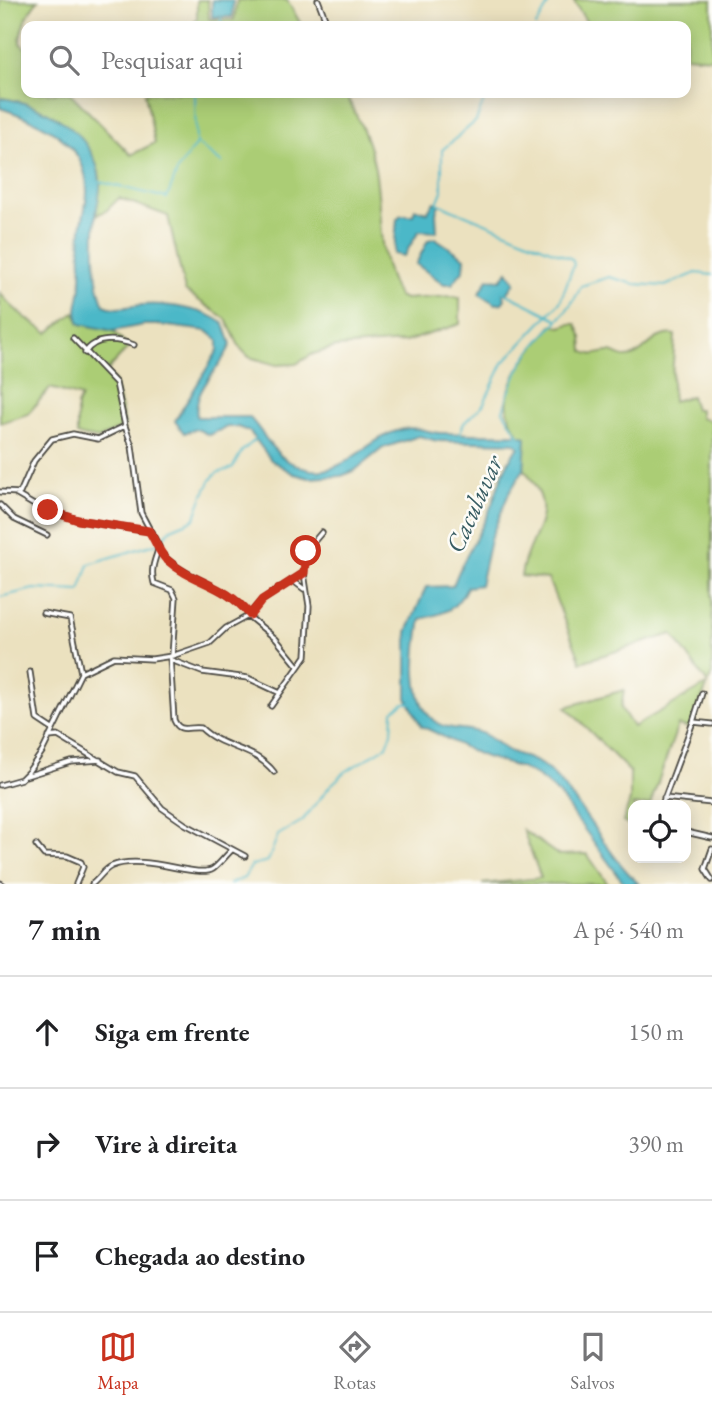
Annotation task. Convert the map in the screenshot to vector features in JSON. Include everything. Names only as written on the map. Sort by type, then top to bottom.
[{"type":"street","points":[[318,0],[326,21]]},
{"type":"street","points":[[73,338],[116,383],[132,446],[137,495],[149,531],[158,543],[159,550],[153,562],[153,583],[169,588],[176,598],[171,658],[174,720],[178,727],[201,728],[211,738],[259,756],[274,772]]},
{"type":"street","points":[[85,353],[89,346],[101,340],[134,345]]},
{"type":"street","points":[[17,495],[34,461],[52,439],[73,435],[99,439],[125,426]]},
{"type":"street","points":[[0,492],[17,495],[34,505],[78,520],[149,531]]},
{"type":"street","points":[[0,505],[13,519],[47,535]]},
{"type":"street","points":[[271,706],[306,656],[309,627],[304,573],[308,546],[323,532]]},
{"type":"street","points":[[159,550],[185,573],[230,594],[249,616],[276,639],[298,666]]},
{"type":"street","points":[[25,776],[49,737],[81,673],[114,657],[171,658],[208,644],[226,628],[249,616],[262,600],[304,573]]},
{"type":"street","points":[[292,580],[305,590]]},
{"type":"street","points":[[43,613],[70,618],[81,673]]},
{"type":"street","points":[[171,658],[202,672],[248,678],[280,693]]},
{"type":"street","points":[[30,672],[37,719],[52,729]]},
{"type":"street","points":[[702,692],[664,798],[712,803]]},
{"type":"street","points":[[693,722],[712,724]]},
{"type":"street","points":[[49,737],[58,736],[118,772],[135,776],[162,808],[245,856]]},
{"type":"street","points":[[0,785],[74,762],[102,760]]},
{"type":"street","points":[[691,833],[712,838]]},
{"type":"street","points":[[36,845],[44,855],[67,856],[81,862],[83,867],[76,884]]},
{"type":"street","points":[[712,849],[705,869],[712,880]]},
{"type":"street","points":[[92,884],[108,867],[130,862],[149,861],[162,866],[172,864],[206,871],[213,869],[232,850]]},
{"type":"green space","points":[[0,0],[38,0],[25,21],[21,21],[21,98],[75,98],[131,155],[155,143],[146,98],[347,98],[373,159],[383,249],[398,296],[405,299],[452,296],[460,298],[460,324],[405,342],[336,347],[313,354],[296,364],[277,365],[249,357],[240,348],[226,319],[185,291],[168,216],[119,198],[106,211],[96,215],[100,188],[99,172],[84,144],[73,132],[45,113],[0,98]]},
{"type":"green space","points":[[197,0],[208,0],[209,19],[234,20],[237,0],[287,0],[299,21],[195,21]]},
{"type":"green space","points":[[573,0],[712,0],[712,58],[691,56],[691,21],[586,21]]},
{"type":"green space","points":[[0,293],[16,310],[48,333],[75,312],[80,324],[113,331],[129,347],[106,372],[114,381],[125,426],[98,439],[77,435],[77,405],[81,397],[50,388],[28,414],[0,423]]},
{"type":"green space","points":[[576,324],[582,337],[583,351],[590,354],[610,352],[624,357],[632,356],[660,337],[675,335],[673,401],[691,396],[695,409],[700,409],[700,418],[712,421],[712,674],[708,684],[672,634],[581,662],[548,579],[521,576],[524,560],[540,524],[542,512],[536,486],[524,469],[526,437],[516,434],[518,432],[510,418],[507,404],[509,390],[523,362],[553,325],[561,327]]},
{"type":"green space","points":[[708,684],[690,728],[678,725],[652,800],[630,800],[630,772],[566,707],[624,690],[621,708],[633,727]]},
{"type":"green space","points":[[628,806],[628,825],[623,822]]},
{"type":"green space","points":[[523,830],[558,855],[587,854],[608,884],[482,884],[541,878]]},
{"type":"water","points":[[212,0],[233,0],[232,17],[212,17]]},
{"type":"water","points":[[0,98],[34,106],[50,114],[78,135],[89,149],[100,182],[95,225],[95,260],[104,305],[118,308],[142,305],[173,306],[207,314],[224,324],[231,344],[203,387],[197,417],[249,417],[282,457],[306,469],[321,470],[335,467],[388,434],[409,428],[440,433],[516,434],[526,437],[524,469],[509,493],[490,540],[480,585],[467,587],[459,601],[449,609],[421,619],[416,660],[418,691],[429,716],[439,724],[481,733],[507,750],[546,768],[639,884],[625,884],[563,800],[540,778],[523,769],[483,756],[421,726],[407,698],[407,632],[426,587],[453,586],[487,516],[504,471],[519,447],[515,443],[437,441],[419,436],[383,448],[354,471],[341,476],[309,478],[294,474],[271,460],[250,432],[238,427],[227,427],[209,435],[197,429],[184,433],[175,421],[218,350],[218,340],[207,331],[160,325],[143,325],[113,331],[80,324],[77,308],[81,289],[81,229],[87,196],[85,174],[70,146],[45,127],[0,108]]},
{"type":"water","points":[[434,202],[439,204],[436,213],[437,232],[419,231],[404,256],[394,254],[397,219],[401,215],[413,215],[415,209],[427,212]]},
{"type":"water","points":[[435,238],[465,258],[464,269],[452,284],[444,284],[416,264],[428,240]]},
{"type":"water","points":[[508,271],[515,282],[507,294],[503,293],[505,299],[502,303],[496,304],[479,294],[488,279],[501,280]]},
{"type":"waterway","points":[[539,21],[551,0]]},
{"type":"waterway","points":[[100,182],[167,198],[178,169],[196,144],[195,98]]},
{"type":"waterway","points":[[459,435],[464,423],[483,405],[503,363],[560,302],[574,264],[572,259],[437,203],[442,191],[442,150],[476,121],[485,98]]},
{"type":"waterway","points":[[197,144],[222,163]]},
{"type":"waterway","points":[[520,437],[503,411],[517,372],[569,306],[581,286],[609,277],[635,284],[665,286],[696,273],[712,275]]},
{"type":"waterway","points":[[503,292],[557,319]]},
{"type":"waterway","points":[[0,597],[34,589],[80,591],[89,564],[158,543],[171,529],[195,519],[210,481],[217,473],[233,467],[242,451],[255,440]]},
{"type":"waterway","points":[[230,884],[244,878],[252,865],[268,861],[278,835],[302,821],[345,772],[387,746],[392,733],[393,711],[404,703],[410,703]]},
{"type":"route","points":[[48,510],[78,520],[123,524],[149,531],[167,559],[198,580],[220,587],[239,601],[250,615],[262,600],[304,573],[306,551]]},
{"type":"water label","name":"Caculuvar","points":[[474,504]]}]
